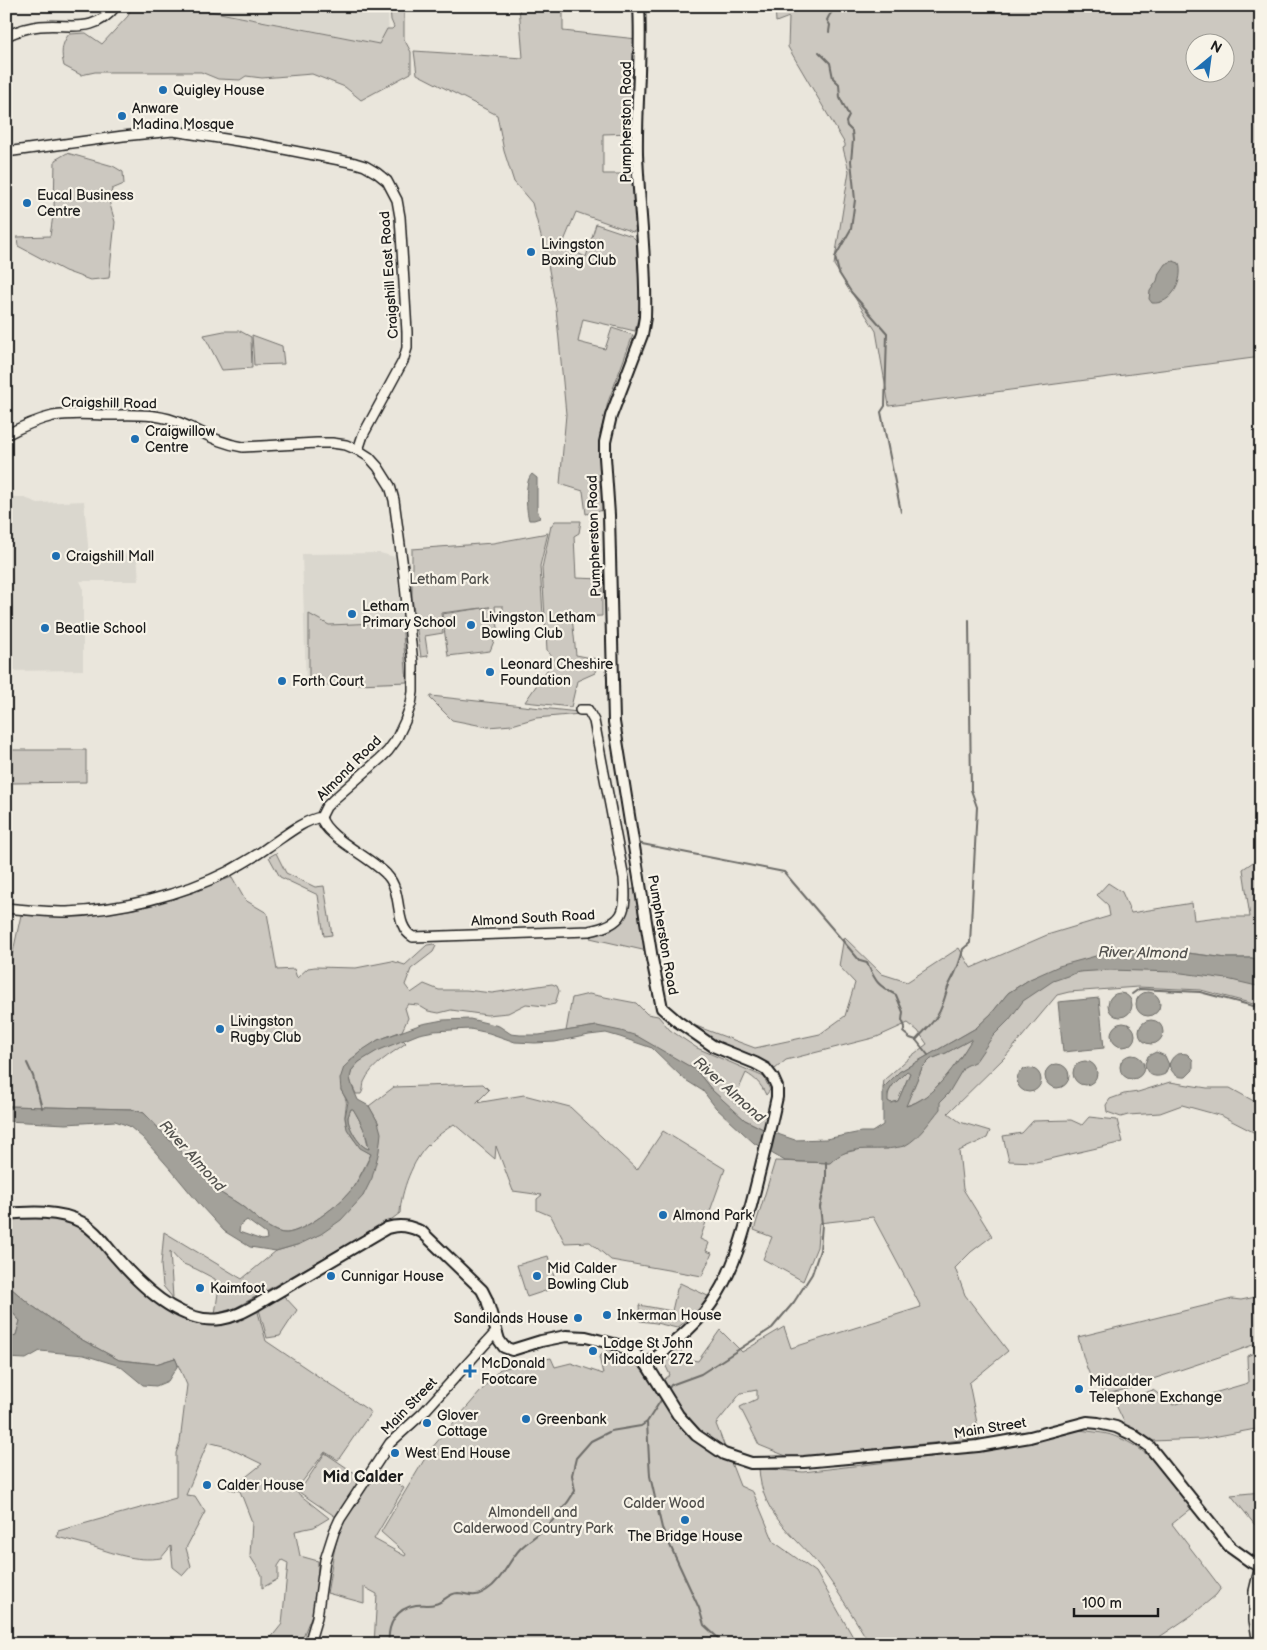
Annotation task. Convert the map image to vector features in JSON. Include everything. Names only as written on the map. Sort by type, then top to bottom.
[{"type":"main road","name":"Pumpherston Road","points":[[639,6],[641,34],[638,155],[645,318],[642,335],[611,416],[605,442],[614,722],[662,1008],[677,1022],[713,1046],[766,1069],[777,1087],[777,1097],[771,1125],[743,1239],[732,1266],[716,1296],[700,1319],[648,1366]]},
{"type":"main road","points":[[6,1214],[52,1214],[82,1222],[96,1234],[129,1272],[152,1294],[184,1312],[211,1320],[236,1316],[387,1228],[404,1225],[413,1227],[422,1232],[482,1290],[487,1300],[499,1340],[504,1347],[512,1350],[566,1336],[586,1337],[618,1345],[634,1353],[648,1366]]},
{"type":"main road","name":"Main Street","points":[[648,1366],[689,1428],[706,1443],[724,1454],[751,1463],[804,1462],[978,1446],[1030,1437],[1087,1422],[1116,1427],[1133,1435],[1149,1446],[1225,1542],[1241,1556],[1260,1566]]},
{"type":"street","points":[[6,36],[30,27],[42,25],[81,27],[94,24],[108,16],[116,6]]},
{"type":"street","name":"Craigshill East Road","points":[[6,152],[153,132],[186,132],[258,144],[365,166],[377,172],[387,181],[398,200],[406,295],[406,354],[363,435],[358,450]]},
{"type":"street","name":"Craigshill Road","points":[[6,435],[28,424],[54,416],[78,414],[143,415],[176,422],[232,446],[332,443],[358,450]]},
{"type":"street","name":"Almond Road","points":[[6,908],[53,912],[91,910],[132,904],[161,896],[228,872],[312,819],[321,817],[326,807],[384,755],[396,740],[406,721],[413,692],[413,664],[402,559],[394,500],[390,486],[378,467],[369,457],[358,450]]},
{"type":"street","name":"Almond South Road","points":[[321,817],[322,824],[330,833],[382,869],[390,878],[397,894],[403,928],[409,935],[418,938],[589,931],[607,927],[623,912],[625,902],[624,878],[594,721],[588,710],[580,710]]},
{"type":"street","points":[[613,820],[629,818]]},
{"type":"street","name":"Main Street","points":[[309,1644],[317,1618],[325,1560],[340,1518],[390,1443],[423,1413],[496,1332]]},
{"type":"street","points":[[1258,1644],[1254,1620],[1254,1591],[1260,1566]]},
{"type":"shaded area","points":[[24,6],[110,6],[96,14]]},
{"type":"shaded area","points":[[191,6],[388,6],[389,46],[379,44]]},
{"type":"shaded area","points":[[6,497],[22,497],[38,503],[84,501],[89,556],[137,554],[139,581],[80,581],[83,587],[83,670],[7,671]]},
{"type":"shaded area","name":"Letham Primary School","points":[[380,553],[395,557],[408,665],[408,683],[306,687],[302,554]]},
{"type":"green space","points":[[132,6],[184,6],[379,44],[387,29],[394,27],[391,20],[390,6],[404,6],[404,39],[411,52],[411,73],[361,100],[345,87],[312,74],[262,78],[246,76],[240,80],[218,79],[201,72],[95,72],[81,75],[64,66],[62,49],[69,34],[86,33],[102,44],[128,16]]},
{"type":"green space","points":[[519,6],[563,6],[563,31],[637,39],[634,133],[603,134],[603,174],[635,174],[636,230],[633,232],[576,212],[562,246],[586,257],[596,224],[632,236],[636,240],[641,306],[635,331],[583,319],[578,342],[605,349],[612,328],[633,335],[608,402],[600,435],[604,510],[586,514],[583,491],[560,484],[566,414],[556,308],[547,259],[532,203],[514,182],[504,151],[497,115],[417,74],[414,51],[523,58]]},
{"type":"green space","points":[[775,6],[1261,6],[1261,357],[889,406],[876,331],[834,265],[849,171],[843,148],[845,144],[788,47],[789,17],[776,22]]},
{"type":"green space","points":[[67,153],[113,166],[123,172],[124,184],[112,189],[109,201],[115,222],[109,278],[90,280],[65,271],[18,246],[17,237],[50,236],[54,209],[55,160]]},
{"type":"green space","points":[[224,331],[240,331],[251,337],[252,368],[222,370],[204,335]]},
{"type":"green space","points":[[252,335],[282,346],[284,364],[254,365]]},
{"type":"green space","points":[[555,521],[581,521],[579,533],[574,536],[576,578],[602,579],[602,616],[572,617],[576,655],[597,659],[595,673],[577,681],[571,707],[525,702],[554,660],[547,650],[542,568],[551,526]]},
{"type":"green space","name":"Letham Park","points":[[548,533],[540,566],[543,616],[503,621],[503,606],[495,606],[499,635],[496,636],[490,651],[448,656],[442,614],[490,607],[441,613],[443,633],[425,636],[428,656],[421,657],[412,598],[412,549],[493,543]]},
{"type":"green space","points":[[309,614],[329,625],[402,622],[407,682],[309,686]]},
{"type":"green space","points":[[431,696],[578,712],[580,714],[536,718],[512,725],[488,727],[452,720],[430,698]]},
{"type":"green space","points":[[6,750],[86,750],[86,782],[13,783],[6,780]]},
{"type":"green space","points":[[276,853],[286,873],[315,887],[324,886],[332,935],[324,936],[318,895],[280,877],[269,857]]},
{"type":"green space","points":[[1259,858],[1261,860],[1261,961],[1252,958],[1227,958],[1187,953],[1164,955],[1133,951],[1103,954],[1082,961],[1030,979],[1008,993],[991,1014],[976,1028],[899,1072],[883,1088],[884,1080],[927,1044],[918,1031],[908,1023],[877,1037],[786,1060],[775,1069],[708,1040],[696,1026],[755,1048],[820,1034],[845,1016],[855,983],[839,966],[844,937],[882,974],[907,982],[959,948],[971,968],[1047,935],[1110,916],[1108,905],[1097,895],[1108,883],[1122,892],[1131,913],[1192,903],[1194,920],[1218,917],[1250,917],[1243,869]]},
{"type":"green space","points":[[232,877],[245,900],[267,913],[277,970],[294,969],[297,978],[308,968],[315,967],[356,968],[392,961],[405,965],[427,945],[434,944],[436,946],[433,952],[411,969],[405,985],[411,993],[424,984],[439,990],[466,990],[492,993],[552,984],[557,986],[559,991],[555,1004],[545,1006],[526,1004],[508,1013],[487,1015],[451,1010],[439,1013],[428,1011],[418,1005],[408,1004],[405,1008],[408,1018],[402,1031],[378,1040],[351,1059],[341,1090],[346,1100],[345,1116],[347,1128],[357,1143],[371,1154],[363,1171],[353,1188],[340,1202],[316,1220],[298,1230],[290,1232],[277,1232],[217,1190],[144,1113],[131,1109],[6,1106],[6,966],[13,952],[21,915],[96,914],[134,909],[170,900]]},
{"type":"green space","points":[[637,888],[647,951],[590,938],[593,933],[611,931],[625,917],[629,907],[630,890]]},
{"type":"green space","points":[[1120,965],[1261,977],[1261,1006],[1201,990],[1138,987],[1069,992],[1057,995],[1006,1056],[948,1113],[960,1122],[990,1131],[987,1138],[959,1151],[963,1189],[992,1236],[971,1252],[955,1268],[965,1295],[1008,1351],[969,1383],[980,1438],[791,1458],[759,1445],[740,1407],[757,1399],[757,1390],[741,1393],[716,1424],[740,1486],[753,1492],[774,1542],[816,1572],[857,1644],[374,1644],[377,1594],[364,1587],[364,1603],[327,1593],[336,1545],[343,1521],[356,1506],[356,1502],[376,1470],[404,1488],[374,1539],[405,1556],[406,1554],[381,1532],[430,1450],[500,1369],[551,1358],[555,1367],[571,1363],[603,1374],[599,1357],[608,1349],[624,1355],[635,1362],[654,1387],[670,1375],[663,1360],[685,1336],[680,1358],[698,1361],[720,1330],[742,1352],[784,1327],[791,1348],[921,1307],[873,1217],[819,1223],[817,1247],[803,1281],[763,1259],[772,1237],[754,1230],[775,1161],[829,1163],[839,1154],[866,1148],[888,1149],[1005,1012],[1051,977]]},
{"type":"green space","points":[[589,994],[636,1003],[647,1014],[658,1016],[670,1030],[697,1048],[764,1077],[770,1090],[766,1095],[758,1082],[746,1073],[733,1102],[767,1117],[763,1129],[745,1120],[730,1108],[696,1070],[661,1051],[597,1026],[566,1031],[572,998]]},
{"type":"green space","points":[[973,1038],[953,1068],[935,1088],[916,1102],[905,1106],[922,1068],[931,1059]]},
{"type":"green space","points":[[403,1040],[406,1043],[372,1070],[364,1082],[361,1094],[356,1094],[350,1079],[351,1072],[356,1065],[370,1054]]},
{"type":"green space","points":[[908,1070],[910,1073],[898,1101],[891,1103],[887,1101],[891,1087]]},
{"type":"green space","points":[[1170,1082],[1207,1088],[1230,1088],[1261,1105],[1261,1136],[1222,1116],[1182,1105],[1160,1113],[1121,1117],[1107,1112],[1106,1105],[1110,1099]]},
{"type":"green space","points":[[483,1084],[489,1090],[476,1103],[524,1095],[570,1107],[637,1170],[663,1131],[725,1169],[700,1239],[709,1243],[706,1251],[712,1253],[702,1276],[611,1260],[590,1242],[565,1243],[551,1216],[537,1210],[537,1199],[542,1195],[513,1191],[496,1146],[495,1159],[454,1124],[432,1141],[418,1158],[405,1185],[400,1213],[255,1297],[235,1308],[215,1314],[218,1293],[215,1279],[181,1263],[170,1251],[173,1298],[163,1286],[161,1265],[164,1232],[242,1279],[276,1251],[300,1244],[363,1196],[378,1122],[369,1106],[394,1087]]},
{"type":"green space","points":[[353,1108],[364,1129],[369,1149],[365,1148],[358,1141],[348,1121],[351,1109]]},
{"type":"green space","points":[[1089,1117],[1117,1120],[1123,1142],[1036,1162],[1009,1161],[1003,1136],[1022,1133],[1033,1121],[1071,1120],[1082,1125]]},
{"type":"green space","points":[[6,1214],[76,1219],[152,1294],[211,1320],[256,1305],[266,1341],[371,1412],[338,1460],[325,1452],[295,1491],[329,1518],[314,1527],[295,1531],[300,1556],[318,1561],[317,1602],[300,1644],[266,1644],[282,1624],[288,1563],[282,1560],[278,1566],[278,1579],[262,1588],[262,1575],[250,1556],[252,1522],[240,1491],[229,1489],[229,1484],[242,1480],[262,1464],[227,1447],[208,1442],[186,1495],[195,1496],[205,1512],[186,1548],[191,1566],[183,1575],[173,1567],[171,1546],[161,1558],[142,1559],[124,1556],[57,1537],[58,1531],[176,1498],[176,1453],[180,1442],[187,1385],[175,1358],[156,1364],[119,1360],[77,1337],[31,1305],[6,1284]]},
{"type":"green space","name":"Mid Calder Bowling Club","points":[[548,1256],[557,1287],[527,1297],[517,1265]]},
{"type":"green space","points":[[680,1283],[710,1297],[698,1312],[677,1328],[640,1321],[639,1305],[672,1311]]},
{"type":"green space","points":[[284,1296],[297,1310],[280,1336],[267,1338],[258,1306]]},
{"type":"green space","points":[[1261,1296],[1261,1342],[1153,1379],[1136,1387],[1106,1394],[1094,1383],[1090,1376],[1078,1337],[1232,1299],[1241,1300]]},
{"type":"green space","points":[[6,1305],[20,1321],[16,1335],[6,1339]]},
{"type":"green space","points":[[1261,1350],[1261,1428],[1202,1439],[1152,1441],[1126,1426],[1115,1403],[1153,1390],[1173,1405],[1248,1383],[1247,1356]]},
{"type":"green space","points":[[1080,1430],[1106,1434],[1127,1441],[1149,1456],[1167,1476],[1192,1508],[1172,1524],[1221,1588],[1216,1595],[1192,1615],[1149,1644],[870,1644],[824,1572],[782,1525],[766,1500],[761,1485],[759,1468],[803,1472],[997,1449]]},
{"type":"green space","points":[[325,1453],[362,1478],[336,1517],[299,1492]]},
{"type":"green space","points":[[1261,1492],[1261,1524],[1255,1525],[1231,1495]]},
{"type":"water","points":[[1173,261],[1179,263],[1180,270],[1180,277],[1175,290],[1165,300],[1159,303],[1152,303],[1149,299],[1150,291],[1157,281],[1159,273],[1165,264]]},
{"type":"water","points":[[532,474],[537,478],[537,509],[540,518],[529,520],[527,489],[529,478]]},
{"type":"water","name":"River Almond","points":[[1133,951],[1164,955],[1187,953],[1227,958],[1252,958],[1261,961],[1261,987],[1227,979],[1174,972],[1110,970],[1079,972],[1053,981],[1023,1001],[1009,1020],[993,1036],[976,1061],[964,1067],[948,1094],[940,1102],[940,1109],[911,1142],[894,1148],[852,1151],[837,1157],[830,1163],[785,1161],[754,1143],[716,1108],[703,1091],[684,1079],[652,1048],[620,1037],[606,1033],[555,1042],[535,1043],[515,1042],[470,1029],[434,1031],[419,1034],[377,1051],[359,1062],[352,1070],[350,1078],[358,1100],[369,1106],[378,1122],[381,1133],[379,1151],[372,1178],[363,1196],[341,1220],[321,1234],[300,1244],[276,1251],[250,1247],[224,1231],[143,1138],[129,1126],[115,1121],[66,1124],[6,1121],[6,1106],[131,1109],[144,1113],[217,1190],[239,1204],[261,1222],[278,1232],[284,1233],[298,1230],[333,1208],[349,1193],[371,1154],[360,1148],[347,1129],[345,1117],[348,1102],[341,1090],[340,1079],[344,1067],[361,1051],[378,1040],[422,1024],[443,1020],[470,1019],[499,1026],[511,1034],[520,1035],[539,1035],[597,1026],[621,1031],[637,1036],[696,1070],[712,1090],[745,1120],[763,1129],[795,1140],[826,1139],[861,1132],[872,1132],[883,1125],[883,1088],[899,1072],[976,1028],[991,1014],[1008,993],[1030,979],[1059,966],[1103,954]],"holes":[[[972,1039],[944,1079],[926,1096],[906,1106],[922,1068],[931,1059]],[[907,1071],[910,1073],[898,1101],[891,1103],[888,1101],[888,1093],[892,1086]],[[351,1109],[353,1109],[361,1123],[369,1149],[365,1148],[358,1141],[352,1131],[348,1117]],[[247,1220],[266,1234],[267,1239],[262,1240],[239,1232],[240,1225]]]},
{"type":"water","points":[[1148,992],[1157,995],[1160,1004],[1157,1013],[1148,1016],[1139,1013],[1136,1004],[1139,995]]},
{"type":"water","points":[[1120,993],[1129,996],[1132,1005],[1129,1014],[1120,1017],[1111,1014],[1108,1005],[1111,996]]},
{"type":"water","points":[[1099,998],[1104,1048],[1063,1052],[1058,1002]]},
{"type":"water","points":[[1151,1020],[1160,1023],[1163,1032],[1160,1041],[1151,1044],[1142,1041],[1139,1032],[1142,1023]]},
{"type":"water","points":[[1123,1023],[1132,1026],[1135,1035],[1132,1044],[1123,1047],[1114,1044],[1111,1035],[1114,1026]]},
{"type":"water","points":[[1156,1052],[1165,1056],[1169,1065],[1165,1074],[1158,1076],[1149,1073],[1145,1064],[1148,1056]]},
{"type":"water","points":[[1187,1054],[1193,1060],[1193,1070],[1186,1077],[1180,1077],[1173,1073],[1169,1065],[1175,1055]]},
{"type":"water","points":[[1132,1055],[1141,1058],[1144,1067],[1141,1076],[1132,1079],[1123,1076],[1120,1067],[1123,1058]]},
{"type":"water","points":[[1085,1061],[1094,1064],[1097,1073],[1094,1082],[1085,1085],[1076,1082],[1073,1073],[1076,1064]]},
{"type":"water","points":[[1057,1064],[1066,1067],[1069,1076],[1066,1085],[1057,1088],[1048,1085],[1045,1076],[1048,1067]]},
{"type":"water","points":[[1029,1068],[1038,1071],[1041,1080],[1038,1089],[1029,1092],[1020,1089],[1017,1080],[1020,1071]]},
{"type":"water","points":[[6,1284],[31,1305],[77,1337],[119,1360],[156,1364],[175,1358],[178,1365],[168,1381],[156,1386],[143,1385],[120,1366],[84,1355],[40,1351],[26,1359],[6,1358],[6,1339],[16,1335],[20,1321],[6,1305]]},
{"type":"waterway","points":[[829,32],[830,25],[827,20],[836,6]]},
{"type":"waterway","points":[[819,52],[830,63],[833,78],[839,84],[840,98],[849,116],[846,122],[852,131],[853,140],[851,161],[855,200],[851,229],[835,257],[839,273],[851,292],[887,333],[885,406],[881,412],[901,512]]},
{"type":"waterway","points":[[916,1040],[937,1016],[956,972],[963,949],[970,943],[977,807],[971,790],[969,620]]},
{"type":"waterway","points":[[637,843],[784,872],[860,961],[867,963],[878,982],[896,995],[903,1012],[902,1020],[905,1027],[903,1032],[916,1040],[928,1055]]},
{"type":"waterway","points":[[1132,994],[1139,989],[1200,992],[1261,1008]]},
{"type":"waterway","points":[[27,1063],[33,1076],[42,1108]]},
{"type":"waterway","points":[[667,1391],[671,1385],[701,1374],[772,1328],[794,1302],[812,1274],[820,1250],[822,1224],[820,1207],[826,1180],[826,1162]]},
{"type":"waterway","points":[[389,1644],[391,1624],[394,1618],[403,1610],[416,1605],[438,1603],[454,1593],[479,1594],[492,1586],[520,1549],[548,1525],[568,1502],[575,1491],[572,1475],[576,1458],[591,1441],[611,1431],[641,1426],[647,1422],[663,1397]]},
{"type":"waterway","points":[[647,1423],[650,1476],[662,1528],[699,1608],[704,1625],[717,1637],[721,1644]]},
{"type":"place","name":"Quigley House","points":[[163,90]]},
{"type":"place","name":"Anware Madina Mosque","points":[[122,116]]},
{"type":"place","name":"Eucal Business Centre","points":[[27,203]]},
{"type":"place","name":"Livingston Boxing Club","points":[[531,252]]},
{"type":"place","name":"Craigwillow Centre","points":[[135,439]]},
{"type":"place","name":"Craigshill Mall","points":[[56,556]]},
{"type":"place","name":"Letham Primary School","points":[[352,614]]},
{"type":"place","name":"Livingston Letham Bowling Club","points":[[471,625]]},
{"type":"place","name":"Beatlie School","points":[[45,628]]},
{"type":"place","name":"Leonard Cheshire Foundation","points":[[490,672]]},
{"type":"place","name":"Forth Court","points":[[282,681]]},
{"type":"place","name":"Livingston Rugby Club","points":[[220,1029]]},
{"type":"place","name":"Almond Park","points":[[663,1215]]},
{"type":"place","name":"Cunnigar House","points":[[331,1276]]},
{"type":"place","name":"Mid Calder Bowling Club","points":[[537,1276]]},
{"type":"place","name":"Kaimfoot","points":[[200,1288]]},
{"type":"place","name":"Inkerman House","points":[[607,1315]]},
{"type":"place","name":"Sandilands House","points":[[578,1318]]},
{"type":"place","name":"Lodge St John Midcalder 272","points":[[593,1351]]},
{"type":"place","name":"McDonald Footcare","points":[[470,1371]]},
{"type":"place","name":"Midcalder Telephone Exchange","points":[[1079,1389]]},
{"type":"place","name":"Greenbank","points":[[526,1419]]},
{"type":"place","name":"Glover Cottage","points":[[427,1423]]},
{"type":"place","name":"West End House","points":[[395,1453]]},
{"type":"place","name":"Calder House","points":[[207,1485]]},
{"type":"place","name":"The Bridge House","points":[[685,1520]]},
{"type":"district","name":"Mid Calder","points":[[363,1477]]},
{"type":"park label","name":"Calder Wood","points":[[664,1503]]},
{"type":"park label","name":"Almondell and Calderwood Country Park","points":[[533,1520]]}]
